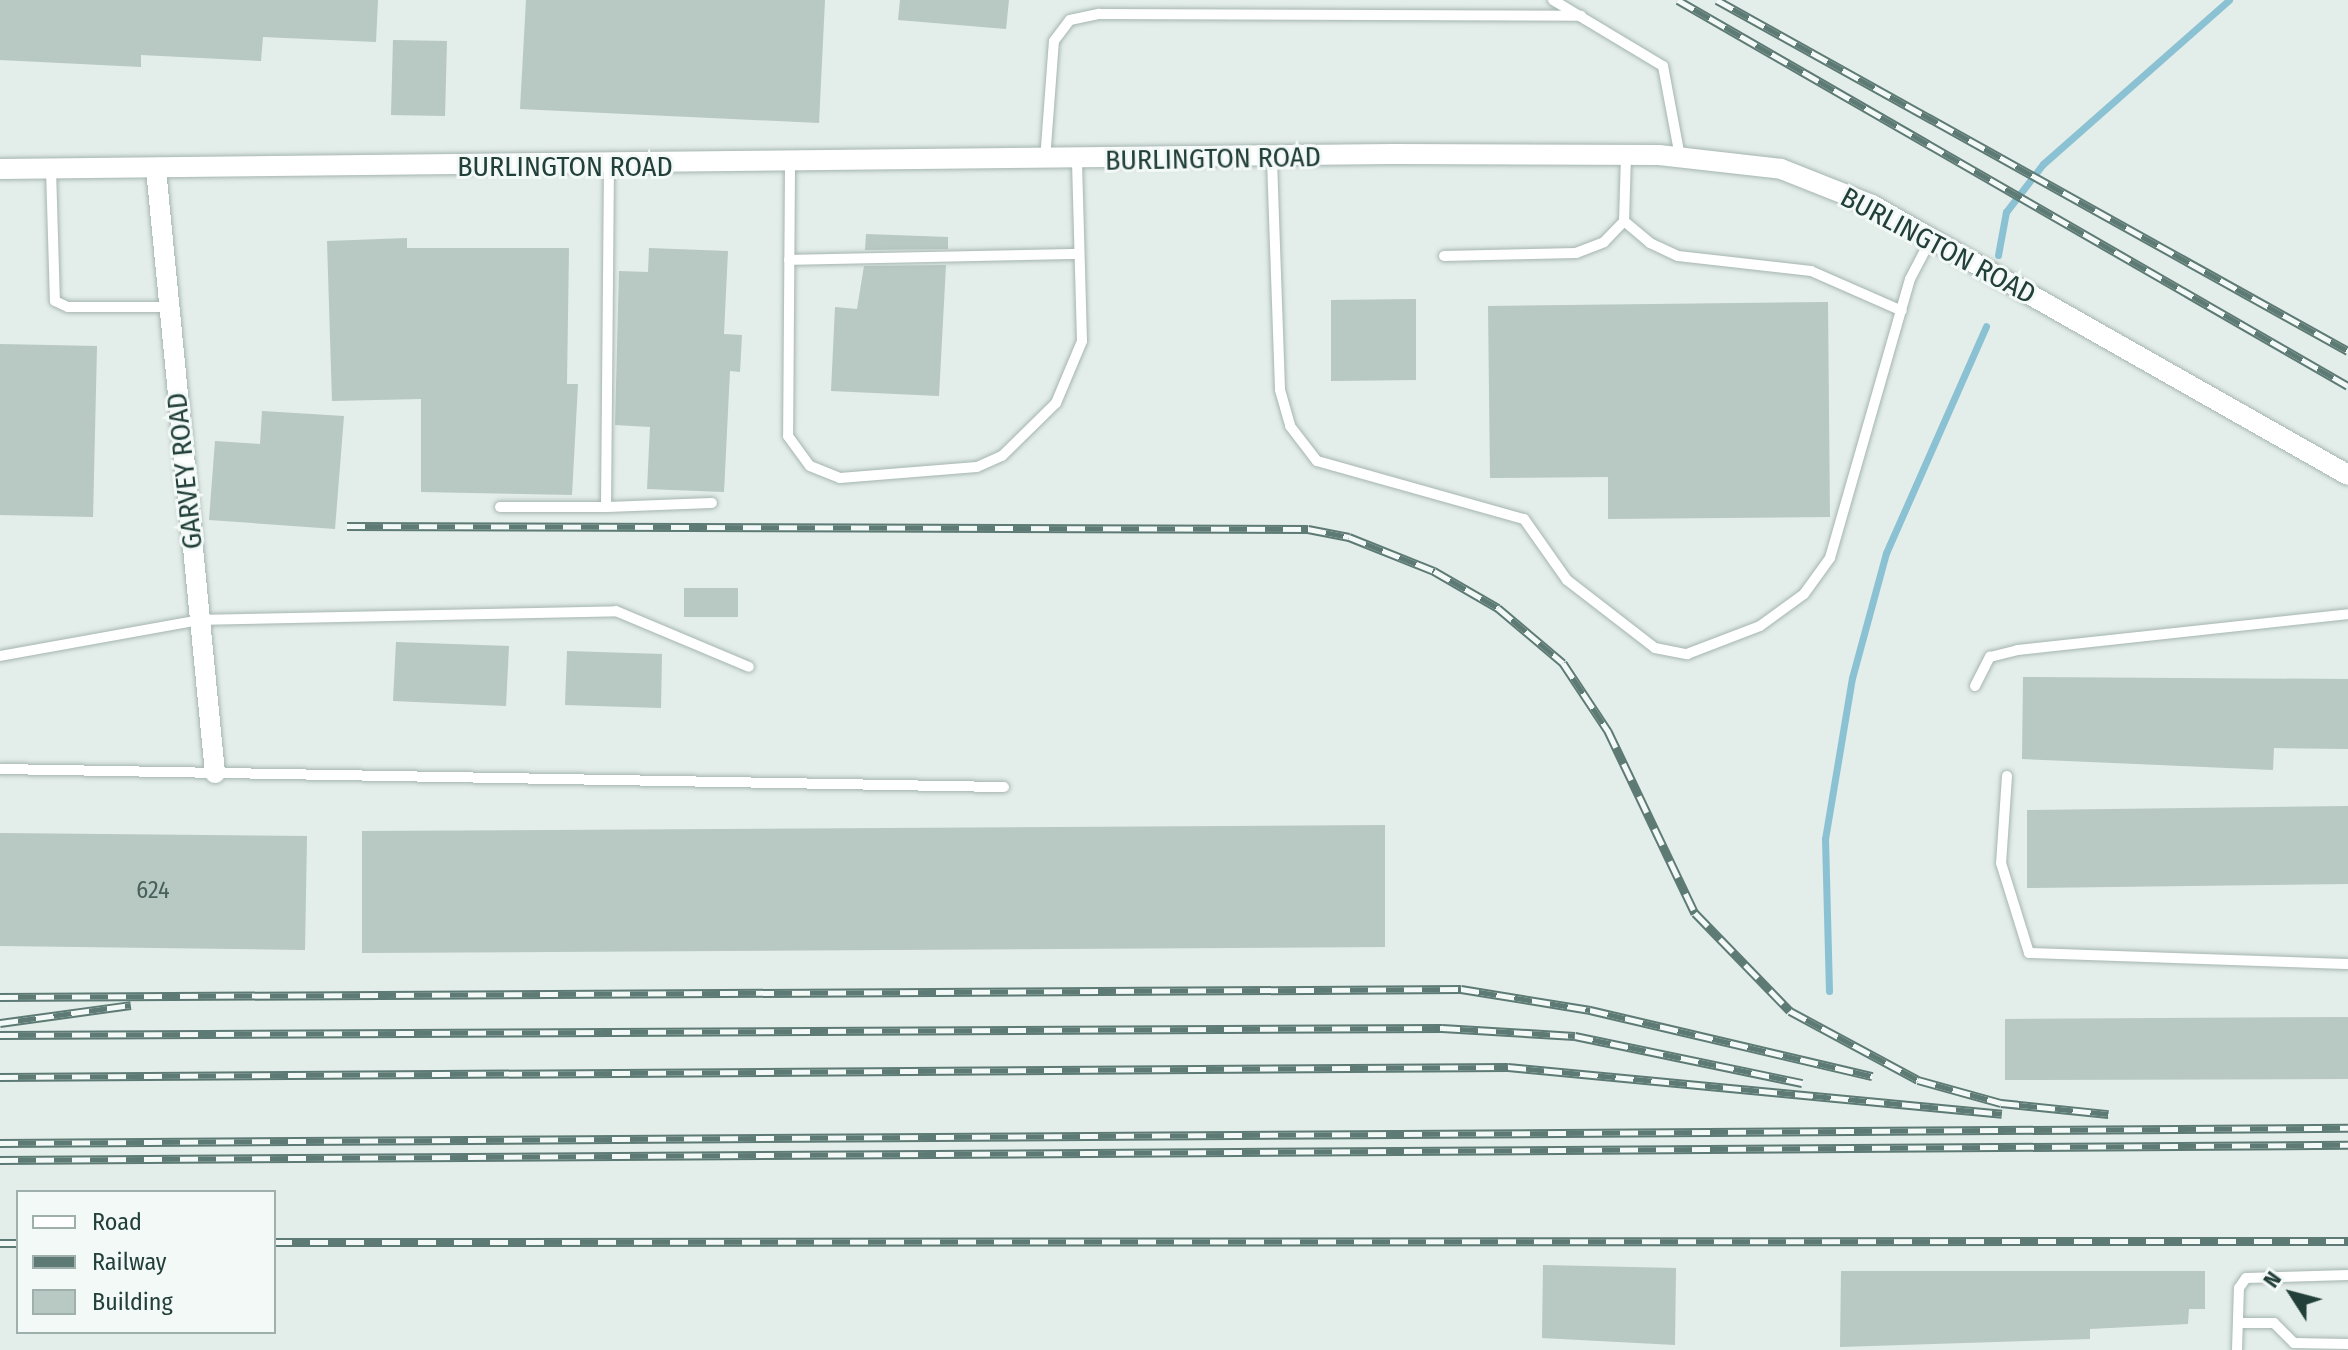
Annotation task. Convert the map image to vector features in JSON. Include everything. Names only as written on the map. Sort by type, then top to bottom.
[{"type":"street","name":"BURLINGTON ROAD","points":[[0,169],[790,165],[1626,155],[1680,157],[1781,169],[1872,205],[2348,475]]},
{"type":"street","name":"GARVEY ROAD","points":[[156,169],[215,773]]},
{"type":"lane","points":[[1553,0],[1663,66],[1680,157]]},
{"type":"lane","points":[[1045,162],[1054,41],[1070,20],[1099,14],[1581,16]]},
{"type":"lane","points":[[1444,256],[1576,253],[1604,242],[1624,221],[1626,155]]},
{"type":"lane","points":[[1272,160],[1280,390],[1290,426],[1317,461],[1358,475],[1497,506],[1524,519],[1567,580],[1655,648],[1687,654],[1721,645],[1804,594],[1846,517],[1902,311],[1931,239]]},
{"type":"lane","points":[[790,165],[788,436],[810,466],[840,478],[977,467],[1030,431],[1072,376],[1082,341],[1077,162]]},
{"type":"lane","points":[[606,507],[609,166]]},
{"type":"lane","points":[[51,169],[55,301],[68,307],[169,307]]},
{"type":"lane","points":[[1624,221],[1678,256],[1811,271],[1902,311]]},
{"type":"lane","points":[[789,260],[1079,254]]},
{"type":"lane","points":[[500,507],[712,503]]},
{"type":"lane","points":[[0,656],[200,620],[616,611],[749,667]]},
{"type":"lane","points":[[1975,686],[1990,657],[2018,650],[2348,614]]},
{"type":"lane","points":[[0,769],[1004,787]]},
{"type":"lane","points":[[2007,776],[2001,863],[2029,953],[2348,964]]},
{"type":"lane","points":[[2237,1350],[2246,1278],[2348,1275]]},
{"type":"lane","points":[[2238,1323],[2274,1323],[2294,1343],[2348,1344]]},
{"type":"building","points":[[0,0],[378,0],[376,42],[263,37],[261,61],[141,55],[141,67],[0,60]]},
{"type":"building","points":[[526,0],[825,0],[819,123],[520,109]]},
{"type":"building","points":[[900,0],[1009,0],[1006,29],[898,20]]},
{"type":"building","points":[[393,40],[447,41],[445,116],[391,115]]},
{"type":"building","points":[[866,234],[948,237],[948,249],[865,250]]},
{"type":"building","points":[[407,238],[407,248],[569,248],[567,384],[578,384],[572,495],[421,492],[421,399],[332,401],[327,241]]},
{"type":"building","points":[[649,248],[728,251],[724,334],[742,335],[740,372],[730,371],[724,492],[647,489],[650,427],[615,425],[619,271],[648,272]]},
{"type":"building","points":[[946,265],[939,396],[831,391],[835,307],[857,309],[864,266]]},
{"type":"building","points":[[1416,299],[1416,380],[1331,381],[1331,300]]},
{"type":"building","points":[[1828,302],[1830,517],[1608,519],[1608,477],[1490,478],[1488,306]]},
{"type":"building","points":[[0,344],[97,346],[93,517],[0,515]]},
{"type":"building","points":[[262,411],[344,416],[335,529],[209,520],[215,441],[260,444]]},
{"type":"building","points":[[684,588],[738,588],[738,617],[684,617]]},
{"type":"building","points":[[396,642],[509,646],[506,706],[393,701]]},
{"type":"building","points":[[567,651],[662,654],[661,708],[565,705]]},
{"type":"building","points":[[2023,677],[2348,679],[2348,749],[2274,748],[2273,770],[2022,759]]},
{"type":"building","points":[[2348,806],[2348,884],[2027,888],[2027,810]]},
{"type":"building","points":[[1385,825],[1385,947],[362,953],[362,831]]},
{"type":"building","points":[[0,833],[307,836],[305,950],[0,946]]},
{"type":"building","points":[[2348,1017],[2348,1079],[2005,1080],[2005,1019]]},
{"type":"building","points":[[1543,1265],[1676,1268],[1675,1345],[1542,1338]]},
{"type":"building","points":[[1841,1271],[2205,1271],[2205,1309],[2189,1309],[2188,1324],[2090,1329],[2090,1339],[1840,1347]]},
{"type":"waterway","points":[[1998,255],[2006,212],[2043,164],[2229,0]]},
{"type":"waterway","points":[[1829,991],[1825,839],[1852,678],[1886,553],[1986,326]]},
{"type":"railway","points":[[1678,0],[2348,386]]},
{"type":"railway","points":[[1717,0],[2348,351]]},
{"type":"railway","points":[[347,526],[1308,529],[1349,537],[1434,571],[1498,608],[1563,663],[1608,731],[1695,913],[1790,1011],[1918,1080],[2001,1103],[2108,1114]]},
{"type":"railway","points":[[0,997],[1461,989],[1590,1010],[1872,1076]]},
{"type":"railway","points":[[0,1023],[131,1005]]},
{"type":"railway","points":[[0,1035],[1442,1028],[1575,1036],[1802,1083]]},
{"type":"railway","points":[[0,1077],[1508,1067],[2002,1114]]},
{"type":"railway","points":[[0,1143],[2348,1128]]},
{"type":"railway","points":[[0,1160],[2348,1145]]},
{"type":"railway","points":[[276,1242],[2348,1241]]},
{"type":"railway","points":[[0,1243],[16,1243]]}]
